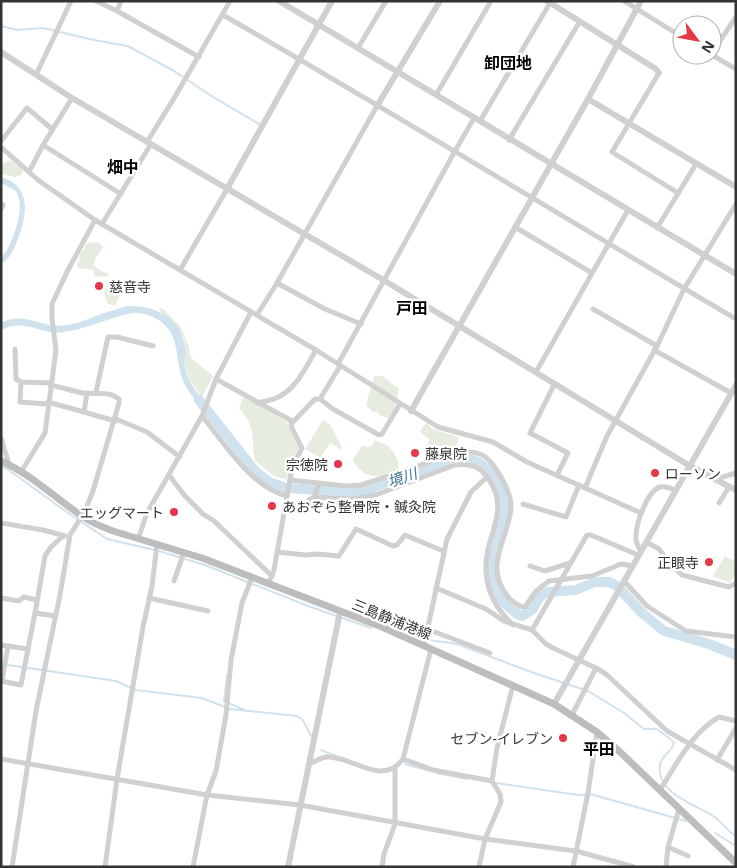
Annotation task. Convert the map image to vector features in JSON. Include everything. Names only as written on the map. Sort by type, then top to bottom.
[{"type":"main road","name":"三島静浦港線","points":[[1,460],[96,524],[138,539],[184,552],[252,577],[339,616],[427,647],[554,704],[597,732],[640,769],[736,863]]},
{"type":"street","points":[[36,76],[71,1]]},
{"type":"street","points":[[96,1],[199,57]]},
{"type":"street","points":[[117,11],[121,1]]},
{"type":"street","points":[[102,224],[121,194],[230,1]]},
{"type":"street","points":[[180,270],[260,132],[298,59],[332,1]]},
{"type":"street","points":[[358,48],[386,1]]},
{"type":"street","points":[[257,315],[277,284],[377,106],[440,1]]},
{"type":"street","points":[[436,95],[491,1]]},
{"type":"street","points":[[624,1],[672,30]]},
{"type":"street","points":[[410,411],[619,45],[640,1]]},
{"type":"street","points":[[280,2],[736,274]]},
{"type":"street","points":[[320,399],[455,151],[477,120],[548,2],[619,45],[656,69],[659,73],[612,152],[678,193]]},
{"type":"street","points":[[223,15],[736,319]]},
{"type":"street","points":[[722,39],[736,18]]},
{"type":"street","points":[[509,140],[580,21]]},
{"type":"street","points":[[1,52],[72,98],[385,281],[690,466],[733,488],[719,503]]},
{"type":"street","points":[[722,60],[736,69]]},
{"type":"street","points":[[29,172],[43,144],[72,98]]},
{"type":"street","points":[[588,99],[736,187]]},
{"type":"street","points":[[1,141],[28,108],[52,129]]},
{"type":"street","points":[[43,144],[121,194]]},
{"type":"street","points":[[1,147],[38,180],[95,220],[316,350],[410,411],[438,427],[492,442],[528,462],[641,513]]},
{"type":"street","points":[[657,228],[696,164]]},
{"type":"street","points":[[1,204],[1,209]]},
{"type":"street","points":[[585,488],[607,436],[655,348],[684,289],[736,204]]},
{"type":"street","points":[[536,372],[628,210]]},
{"type":"street","points":[[20,472],[45,432],[56,350],[52,323],[52,304],[95,220]]},
{"type":"street","points":[[515,227],[592,273]]},
{"type":"street","points":[[277,284],[325,309],[361,324]]},
{"type":"street","points":[[593,309],[732,393]]},
{"type":"street","points":[[138,539],[147,513],[203,415],[216,379],[251,312]]},
{"type":"street","points":[[96,392],[108,337],[117,337],[153,346]]},
{"type":"street","points":[[12,867],[36,711],[56,616],[70,535],[82,516],[93,491],[120,403],[119,399],[114,395],[96,392],[88,393],[51,384],[21,382],[16,379],[15,349]]},
{"type":"street","points":[[257,402],[274,399],[286,392],[301,376],[316,350]]},
{"type":"street","points":[[216,379],[292,421]]},
{"type":"street","points":[[21,382],[20,402],[48,403],[115,420],[152,434],[180,457]]},
{"type":"street","points":[[555,383],[530,433],[568,453],[557,474]]},
{"type":"street","points":[[554,704],[736,385]]},
{"type":"street","points":[[84,412],[88,393]]},
{"type":"street","points":[[268,584],[278,552],[293,465],[302,448],[292,428],[292,421],[314,399],[320,399],[333,409],[379,435],[382,434],[400,404]]},
{"type":"street","points":[[203,415],[256,480],[270,490],[287,494]]},
{"type":"street","points":[[1,438],[9,464]]},
{"type":"street","points":[[290,481],[318,485],[361,486],[458,452],[478,453],[492,465],[506,484],[510,495],[511,507],[497,555],[496,565],[500,584],[512,601],[523,607],[542,585],[549,581],[592,576],[621,564],[632,566]]},
{"type":"street","points":[[314,496],[360,498],[378,494],[454,465],[473,465],[487,477],[498,498],[498,507],[486,555],[487,579],[495,602],[513,625]]},
{"type":"street","points":[[716,479],[736,473]]},
{"type":"street","points":[[169,475],[185,496],[203,514],[227,533],[272,576]]},
{"type":"street","points":[[308,765],[320,758],[329,757],[374,770],[387,771],[395,768],[402,759],[427,647],[427,629],[443,551],[468,497],[487,477]]},
{"type":"street","points":[[285,508],[304,503],[314,496],[318,485]]},
{"type":"street","points":[[523,504],[566,517],[579,485]]},
{"type":"street","points":[[640,553],[636,536],[641,513],[648,500],[657,488],[668,487],[675,490]]},
{"type":"street","points":[[1,523],[43,530],[63,536],[70,535]]},
{"type":"street","points":[[278,552],[305,556],[317,554],[339,556],[356,529],[393,546],[397,545],[405,535],[443,551]]},
{"type":"street","points":[[532,630],[588,534],[640,553]]},
{"type":"street","points":[[8,646],[1,681],[21,684],[45,556],[51,547],[63,536]]},
{"type":"street","points":[[646,542],[659,549],[671,565],[682,575],[729,587],[736,583]]},
{"type":"street","points":[[105,867],[116,779],[157,544]]},
{"type":"street","points":[[174,581],[184,552]]},
{"type":"street","points":[[530,566],[545,572],[571,563]]},
{"type":"street","points":[[193,867],[207,795],[216,771],[226,715],[231,660],[242,603],[252,577]]},
{"type":"street","points":[[623,582],[643,603],[686,631],[736,637]]},
{"type":"street","points":[[436,588],[480,606],[513,625],[532,630],[546,644],[606,674],[667,731],[736,770]]},
{"type":"street","points":[[1,598],[19,601],[24,597],[37,600]]},
{"type":"street","points":[[148,598],[208,612]]},
{"type":"street","points":[[35,614],[56,616]]},
{"type":"street","points":[[288,867],[339,616]]},
{"type":"street","points":[[427,629],[490,652]]},
{"type":"street","points":[[1,645],[28,649]]},
{"type":"street","points":[[572,715],[596,668]]},
{"type":"street","points":[[480,867],[485,839],[502,802],[500,794],[492,781],[497,748],[513,685]]},
{"type":"street","points":[[660,790],[689,744],[706,726],[719,717],[736,721]]},
{"type":"street","points":[[717,760],[736,728]]},
{"type":"street","points":[[573,867],[588,793],[597,732]]},
{"type":"street","points":[[1,759],[207,795],[300,805],[395,824],[485,839],[576,851],[634,867]]},
{"type":"street","points":[[402,759],[433,770],[492,781]]},
{"type":"street","points":[[382,867],[384,854],[395,824],[395,768]]},
{"type":"street","points":[[666,867],[668,847],[680,809]]},
{"type":"street","points":[[668,847],[688,856]]},
{"type":"shaded area","points":[[10,160],[22,167],[21,175],[15,177],[2,174],[3,164]]},
{"type":"shaded area","points":[[90,242],[99,243],[103,247],[96,257],[94,265],[108,274],[108,277],[95,276],[93,270],[78,268],[77,263],[80,261],[81,252],[84,250],[85,245]]},
{"type":"shaded area","points":[[115,281],[124,286],[115,306],[107,303],[104,292],[108,284],[110,285]]},
{"type":"shaded area","points":[[159,308],[162,308],[180,326],[191,358],[213,376],[202,397],[186,370],[184,339]]},
{"type":"shaded area","points":[[374,376],[382,376],[399,389],[395,407],[389,418],[373,412],[367,406]]},
{"type":"shaded area","points":[[244,396],[286,421],[300,445],[288,471],[287,478],[274,476],[255,461],[251,427],[249,421],[239,408]]},
{"type":"shaded area","points":[[323,420],[330,424],[342,450],[330,443],[320,458],[305,449]]},
{"type":"shaded area","points":[[426,423],[433,429],[459,437],[456,446],[442,453],[427,448],[429,439],[420,432]]},
{"type":"shaded area","points":[[375,440],[389,447],[394,453],[398,464],[398,471],[376,476],[366,474],[355,464],[353,459],[362,446],[368,447]]},
{"type":"shaded area","points":[[725,556],[736,562],[736,574],[730,583],[713,576]]},
{"type":"water","points":[[1,177],[11,181],[18,187],[25,202],[25,211],[24,220],[15,246],[10,256],[1,264],[2,256],[9,246],[17,226],[20,204],[16,191],[1,183]]},
{"type":"water","points":[[127,306],[137,306],[156,311],[165,315],[178,328],[185,347],[187,375],[207,404],[204,411],[184,383],[173,337],[162,323],[153,317],[131,313],[81,328],[56,333],[18,325],[1,330],[1,323],[7,320],[20,318],[58,326],[77,323]]},
{"type":"waterway","points":[[1,26],[17,30],[43,28],[128,46],[174,71],[259,124]]},
{"type":"waterway","name":"境川","points":[[199,400],[255,471],[269,482],[286,488],[359,492],[460,457],[474,460],[493,475],[504,496],[504,509],[492,553],[491,572],[496,590],[501,599],[513,611],[522,616],[533,609],[538,599],[548,592],[576,590],[595,582],[609,582],[617,586],[641,612],[664,631],[709,644],[736,655]]},
{"type":"waterway","points":[[1,466],[6,469]]},
{"type":"waterway","points":[[6,468],[107,539],[159,551],[205,565],[308,606],[371,628]]},
{"type":"waterway","points":[[380,621],[429,640],[457,644],[588,691],[624,713],[644,729],[657,729],[674,742],[672,748],[660,764],[660,775],[664,784],[679,797],[716,818],[736,836]]},
{"type":"waterway","points":[[1,664],[116,681],[136,690],[202,698],[230,709],[297,716],[303,720],[311,736]]},
{"type":"waterway","points":[[227,675],[224,701],[244,710]]},
{"type":"waterway","points":[[321,750],[336,756]]},
{"type":"waterway","points":[[405,764],[430,771]]},
{"type":"waterway","points":[[437,773],[467,779]]},
{"type":"waterway","points":[[496,783],[585,795]]},
{"type":"waterway","points":[[590,794],[686,821]]},
{"type":"waterway","points":[[715,833],[736,846]]},
{"type":"place","name":"慈音寺","points":[[99,286]]},
{"type":"place","name":"藤泉院","points":[[415,453]]},
{"type":"place","name":"宗徳院","points":[[338,464]]},
{"type":"place","name":"ローソン","points":[[655,473]]},
{"type":"place","name":"あおぞら整骨院・鍼灸院","points":[[272,506]]},
{"type":"place","name":"エッグマート","points":[[174,512]]},
{"type":"place","name":"正眼寺","points":[[709,562]]},
{"type":"place","name":"セブン-イレブン","points":[[563,738]]},
{"type":"district","name":"卸団地","points":[[508,63]]},
{"type":"district","name":"畑中","points":[[123,167]]},
{"type":"district","name":"戸田","points":[[412,308]]},
{"type":"district","name":"平田","points":[[599,749]]}]
